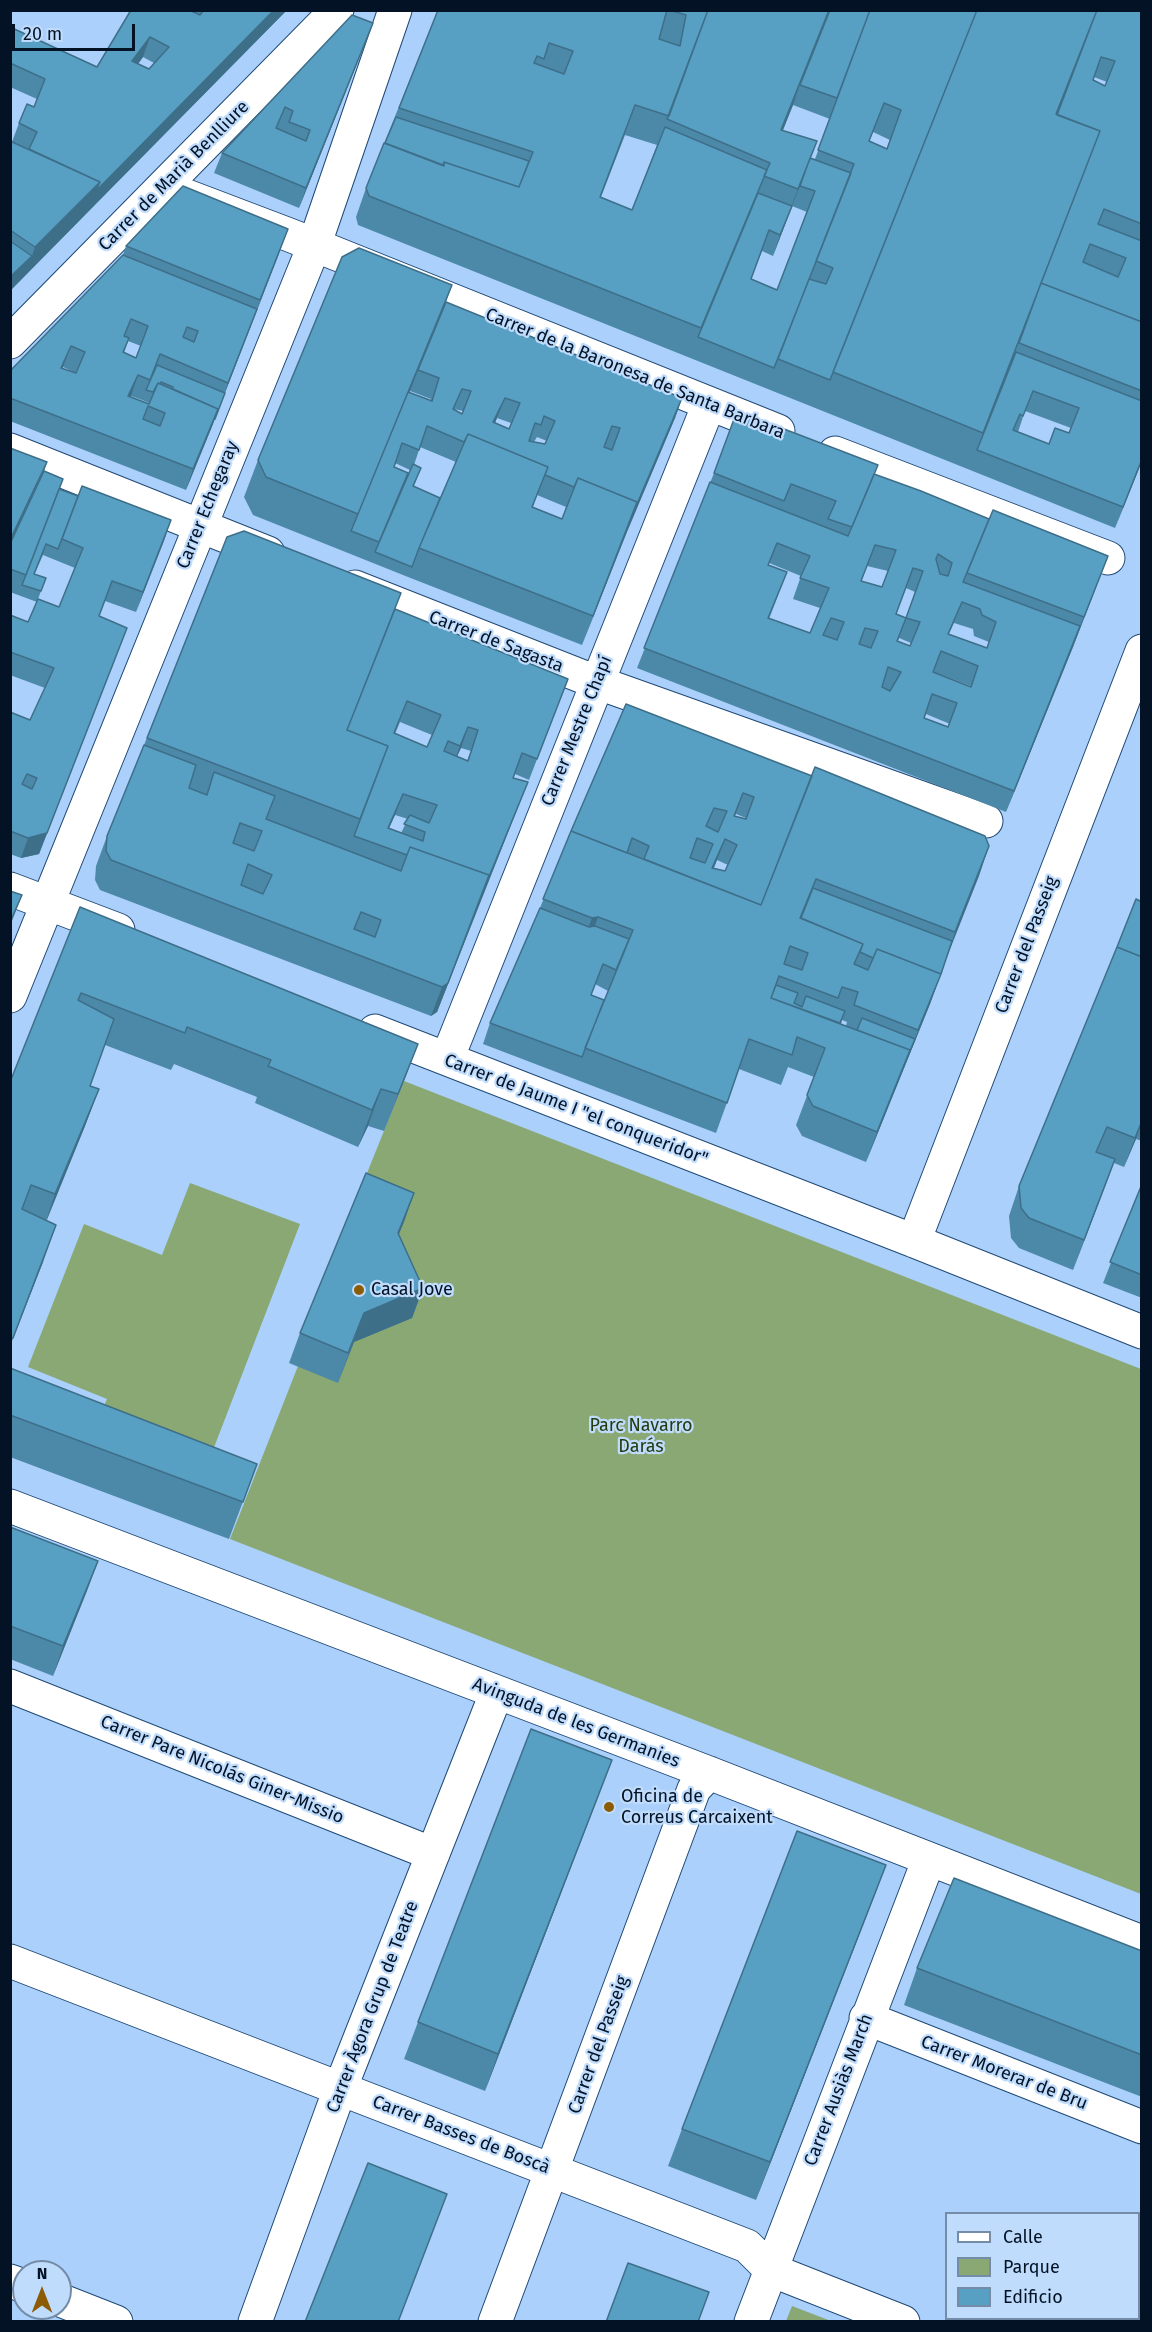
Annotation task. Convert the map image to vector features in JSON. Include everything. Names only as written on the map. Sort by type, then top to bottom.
[{"type":"street","name":"Carrer de Marià Benlliure","points":[[10,342],[337,10]]},
{"type":"street","name":"Carrer Echegaray","points":[[10,996],[314,246],[395,10]]},
{"type":"street","name":"Carrer de la Baronesa de Santa Barbara","points":[[164,187],[709,404],[1108,558]]},
{"type":"street","name":"Carrer Mestre Chapí","points":[[447,1059],[709,404]]},
{"type":"street","name":"Carrer de Sagasta","points":[[10,450],[596,682],[986,821]]},
{"type":"street","name":"Carrer del Passeig","points":[[914,1240],[1142,651]]},
{"type":"street","points":[[10,889],[147,941]]},
{"type":"street","name":"Carrer de Jaume I \"el conqueridor\"","points":[[343,1018],[914,1240],[1142,1332]]},
{"type":"street","name":"Avinguda de les Germanies","points":[[10,1506],[496,1694],[709,1773],[1142,1942]]},
{"type":"street","name":"Carrer Pare Nicolás Giner-Missio","points":[[10,1686],[433,1854]]},
{"type":"street","name":"Carrer Àgora Grup de Teatre","points":[[255,2322],[340,2089],[496,1694]]},
{"type":"street","name":"Carrer del Passeig","points":[[495,2322],[694,1790],[709,1773]]},
{"type":"street","name":"Carrer Ausiàs March","points":[[751,2322],[929,1859]]},
{"type":"street","name":"Carrer Basses de Boscà","points":[[10,1961],[553,2169],[652,2211],[747,2246],[771,2270],[903,2322]]},
{"type":"street","name":"Carrer Morerar de Bru","points":[[866,2018],[1142,2127]]},
{"type":"street","points":[[72,2305],[116,2322]]},
{"type":"green space","name":"Parc Navarro Darás","points":[[404,1081],[1141,1369],[1141,1894],[230,1539],[298,1366],[355,1203]]},
{"type":"green space","points":[[190,1183],[300,1224],[208,1463],[98,1422],[107,1399],[28,1367],[84,1224],[162,1255]]},
{"type":"green space","points":[[792,2306],[831,2321],[786,2321]]},
{"type":"building","points":[[131,10],[189,10],[200,15],[204,10],[274,10],[96,191],[100,182],[29,149],[37,132],[19,123],[27,104],[34,107],[45,79],[10,63],[10,27],[97,67]],"holes":[[[150,37],[169,47],[149,69],[132,61]]]},
{"type":"building","points":[[438,10],[667,10],[659,39],[680,46],[686,15],[669,10],[708,10],[669,116],[635,105],[600,197],[632,210],[665,127],[767,170],[701,328],[369,196],[366,188],[384,143],[444,166],[444,162],[519,187],[533,152],[399,108]],"holes":[[[549,43],[573,51],[564,74],[534,63],[537,56],[544,59]]]},
{"type":"building","points":[[708,10],[829,10],[781,130],[817,141],[798,189],[764,176],[770,163],[667,119]]},
{"type":"building","points":[[830,10],[870,10],[837,98],[800,85]]},
{"type":"building","points":[[870,10],[977,10],[830,380],[778,359],[809,279],[826,284],[833,268],[816,261],[854,164],[818,150]],"holes":[[[884,103],[901,110],[887,149],[869,141]]]},
{"type":"building","points":[[977,10],[1097,10],[1056,114],[1100,131],[983,433],[833,372]]},
{"type":"building","points":[[1097,10],[1142,11],[1142,224],[1104,209],[1098,224],[1142,241],[1142,322],[1041,283],[1100,131],[1057,115]],"holes":[[[1101,57],[1115,61],[1105,86],[1093,80]],[[1090,244],[1126,258],[1118,277],[1083,262]]]},
{"type":"building","points":[[352,15],[373,23],[306,188],[222,153]],"holes":[[[285,107],[293,111],[289,122],[310,130],[306,141],[276,128]]]},
{"type":"building","points":[[396,117],[529,161],[519,187],[444,162],[443,165],[385,143]]},
{"type":"building","points":[[10,141],[100,182],[35,247],[10,230]]},
{"type":"building","points":[[810,158],[851,173],[774,368],[698,337],[758,193],[792,206],[780,235],[769,230],[751,279],[777,290],[815,191],[800,186]]},
{"type":"building","points":[[183,186],[288,229],[260,300],[126,246]]},
{"type":"building","points":[[10,241],[32,256],[10,277]]},
{"type":"building","points":[[359,248],[452,285],[358,514],[266,477],[258,460],[342,257]]},
{"type":"building","points":[[123,255],[257,309],[228,383],[160,354],[150,380],[138,375],[128,396],[149,404],[158,383],[218,409],[193,469],[10,398],[10,371]],"holes":[[[131,319],[148,326],[136,358],[123,352],[129,338],[124,336]],[[187,327],[198,331],[194,342],[183,337]],[[71,346],[85,352],[76,373],[61,368]],[[148,406],[165,413],[160,426],[143,419]]]},
{"type":"building","points":[[1041,283],[1142,322],[1142,391],[1019,343]]},
{"type":"building","points":[[446,302],[682,398],[634,511],[637,502],[578,478],[574,487],[545,475],[548,467],[468,434],[464,442],[427,426],[419,450],[402,443],[394,467],[408,473],[379,542],[351,531],[408,392],[432,401],[439,378],[418,370]],"holes":[[[462,389],[471,391],[462,414],[453,409]],[[505,398],[520,403],[509,429],[493,422]],[[544,416],[555,421],[545,444],[529,441],[535,423],[541,425]],[[612,426],[620,428],[612,450],[604,447]]]},
{"type":"building","points":[[1016,352],[1142,401],[1142,459],[1123,507],[977,450]],"holes":[[[1033,391],[1079,408],[1069,433],[1055,428],[1049,444],[1013,430],[1020,414],[1023,416]]]},
{"type":"building","points":[[157,365],[225,393],[215,419],[218,409],[173,387],[161,382],[153,392],[146,390]]},
{"type":"building","points":[[737,411],[878,465],[852,527],[828,519],[836,501],[791,484],[784,501],[714,473]]},
{"type":"building","points":[[468,434],[548,467],[532,507],[562,519],[578,478],[637,502],[593,616],[419,548]]},
{"type":"building","points":[[10,448],[47,462],[10,540]]},
{"type":"building","points":[[413,464],[421,468],[413,486],[440,498],[412,567],[375,552]]},
{"type":"building","points":[[44,471],[63,479],[26,575],[10,569],[10,544]]},
{"type":"building","points":[[874,474],[921,491],[989,519],[963,582],[1080,626],[1014,791],[644,648],[710,482],[848,536]],"holes":[[[777,543],[810,556],[800,578],[829,588],[810,633],[768,618],[787,572],[768,565]],[[875,545],[896,550],[882,587],[861,581]],[[938,554],[952,563],[948,576],[940,574],[936,559]],[[913,568],[923,571],[906,618],[896,614]],[[962,602],[980,609],[982,615],[996,622],[987,648],[948,634]],[[831,618],[844,622],[837,640],[823,635]],[[906,618],[920,622],[910,646],[897,641]],[[865,628],[878,631],[871,648],[859,644]],[[941,651],[978,666],[971,687],[933,672]],[[888,667],[901,672],[890,691],[882,687]],[[932,694],[957,703],[948,727],[924,718]]]},
{"type":"building","points":[[82,486],[171,520],[143,592],[112,581],[99,616],[127,628],[47,833],[28,838],[10,831],[10,712],[30,720],[54,668],[10,652],[10,615],[28,622],[38,599],[59,607],[83,548],[62,539]],"holes":[[[27,774],[37,778],[32,789],[22,784]]]},
{"type":"building","points":[[59,489],[78,496],[58,549],[46,544],[34,574],[46,578],[41,591],[22,585]]},
{"type":"building","points":[[993,510],[1108,556],[1084,617],[967,573]]},
{"type":"building","points":[[244,531],[401,593],[347,730],[388,746],[360,819],[147,738],[227,537]]},
{"type":"building","points":[[395,609],[568,679],[537,759],[522,753],[513,778],[528,782],[486,884],[489,875],[410,847],[407,855],[354,836],[388,746],[347,730]],"holes":[[[407,701],[441,715],[427,747],[394,733]],[[468,727],[478,730],[468,761],[444,751],[448,741],[460,746]],[[403,794],[437,805],[429,823],[410,815],[404,824],[425,832],[423,841],[388,828]]]},
{"type":"building","points":[[626,704],[812,776],[761,905],[644,859],[649,846],[632,838],[627,853],[571,831]],"holes":[[[743,793],[754,797],[746,819],[734,816]],[[714,808],[727,811],[718,832],[706,826]],[[697,838],[713,844],[705,863],[690,858]],[[725,839],[737,845],[725,871],[712,868]]]},
{"type":"building","points":[[144,745],[196,765],[189,788],[207,795],[214,772],[275,796],[266,819],[401,871],[410,847],[489,875],[448,983],[442,987],[111,860],[106,851],[107,836]],"holes":[[[240,823],[262,831],[254,851],[233,843]],[[248,864],[272,875],[263,894],[241,885]],[[361,912],[381,920],[375,937],[354,929]]]},
{"type":"building","points":[[815,767],[985,836],[989,846],[955,932],[816,879],[800,918],[863,944],[854,964],[868,970],[877,949],[941,974],[918,1030],[854,1005],[858,992],[842,987],[838,998],[779,976],[771,998],[910,1050],[877,1132],[813,1106],[807,1095],[825,1048],[797,1037],[792,1055],[749,1039],[727,1103],[585,1048],[633,930],[598,917],[592,918],[543,899],[571,831],[761,905]],"holes":[[[790,946],[808,953],[802,970],[784,964]]]},
{"type":"building","points":[[813,888],[952,941],[941,974],[877,949],[873,958],[860,952],[863,944],[801,918]]},
{"type":"building","points":[[10,891],[22,895],[10,922]]},
{"type":"building","points":[[1136,899],[1142,902],[1142,957],[1117,947]]},
{"type":"building","points":[[80,907],[418,1044],[398,1094],[381,1089],[372,1110],[268,1066],[271,1060],[187,1027],[185,1033],[81,993],[78,1000],[114,1019],[90,1086],[99,1089],[55,1194],[31,1185],[22,1209],[56,1225],[13,1338],[10,1337],[10,1082]]},
{"type":"building","points":[[540,908],[589,927],[595,926],[629,939],[616,970],[603,964],[591,995],[604,1000],[582,1057],[490,1023]]},
{"type":"building","points":[[1117,947],[1142,957],[1142,1121],[1135,1138],[1107,1127],[1096,1152],[1115,1159],[1084,1240],[1029,1218],[1021,1208],[1019,1186]]},
{"type":"building","points":[[776,985],[798,993],[794,1003],[802,1007],[806,996],[845,1011],[840,1023],[771,998]]},
{"type":"building","points":[[862,1018],[915,1039],[907,1058],[910,1050],[857,1030]]},
{"type":"building","name":"Casal Jove","points":[[366,1173],[414,1193],[398,1233],[423,1288],[364,1313],[348,1353],[300,1333]]},
{"type":"building","points":[[1142,1184],[1142,1275],[1110,1262]]},
{"type":"building","points":[[10,1368],[257,1464],[243,1502],[10,1415]]},
{"type":"building","points":[[10,1527],[98,1561],[63,1646],[10,1626]]},
{"type":"building","points":[[531,1729],[612,1760],[498,2054],[418,2022]]},
{"type":"building","points":[[797,1831],[886,1865],[770,2162],[682,2129]]},
{"type":"building","points":[[954,1878],[1142,1951],[1142,2055],[917,1968]]},
{"type":"building","points":[[368,2163],[447,2194],[398,2322],[305,2322]]},
{"type":"building","points":[[628,2263],[709,2292],[698,2322],[606,2322]]},
{"type":"place","name":"Casal Jove","points":[[359,1290]]},
{"type":"place","name":"Oficina de Correus Carcaixent","points":[[609,1807]]}]
